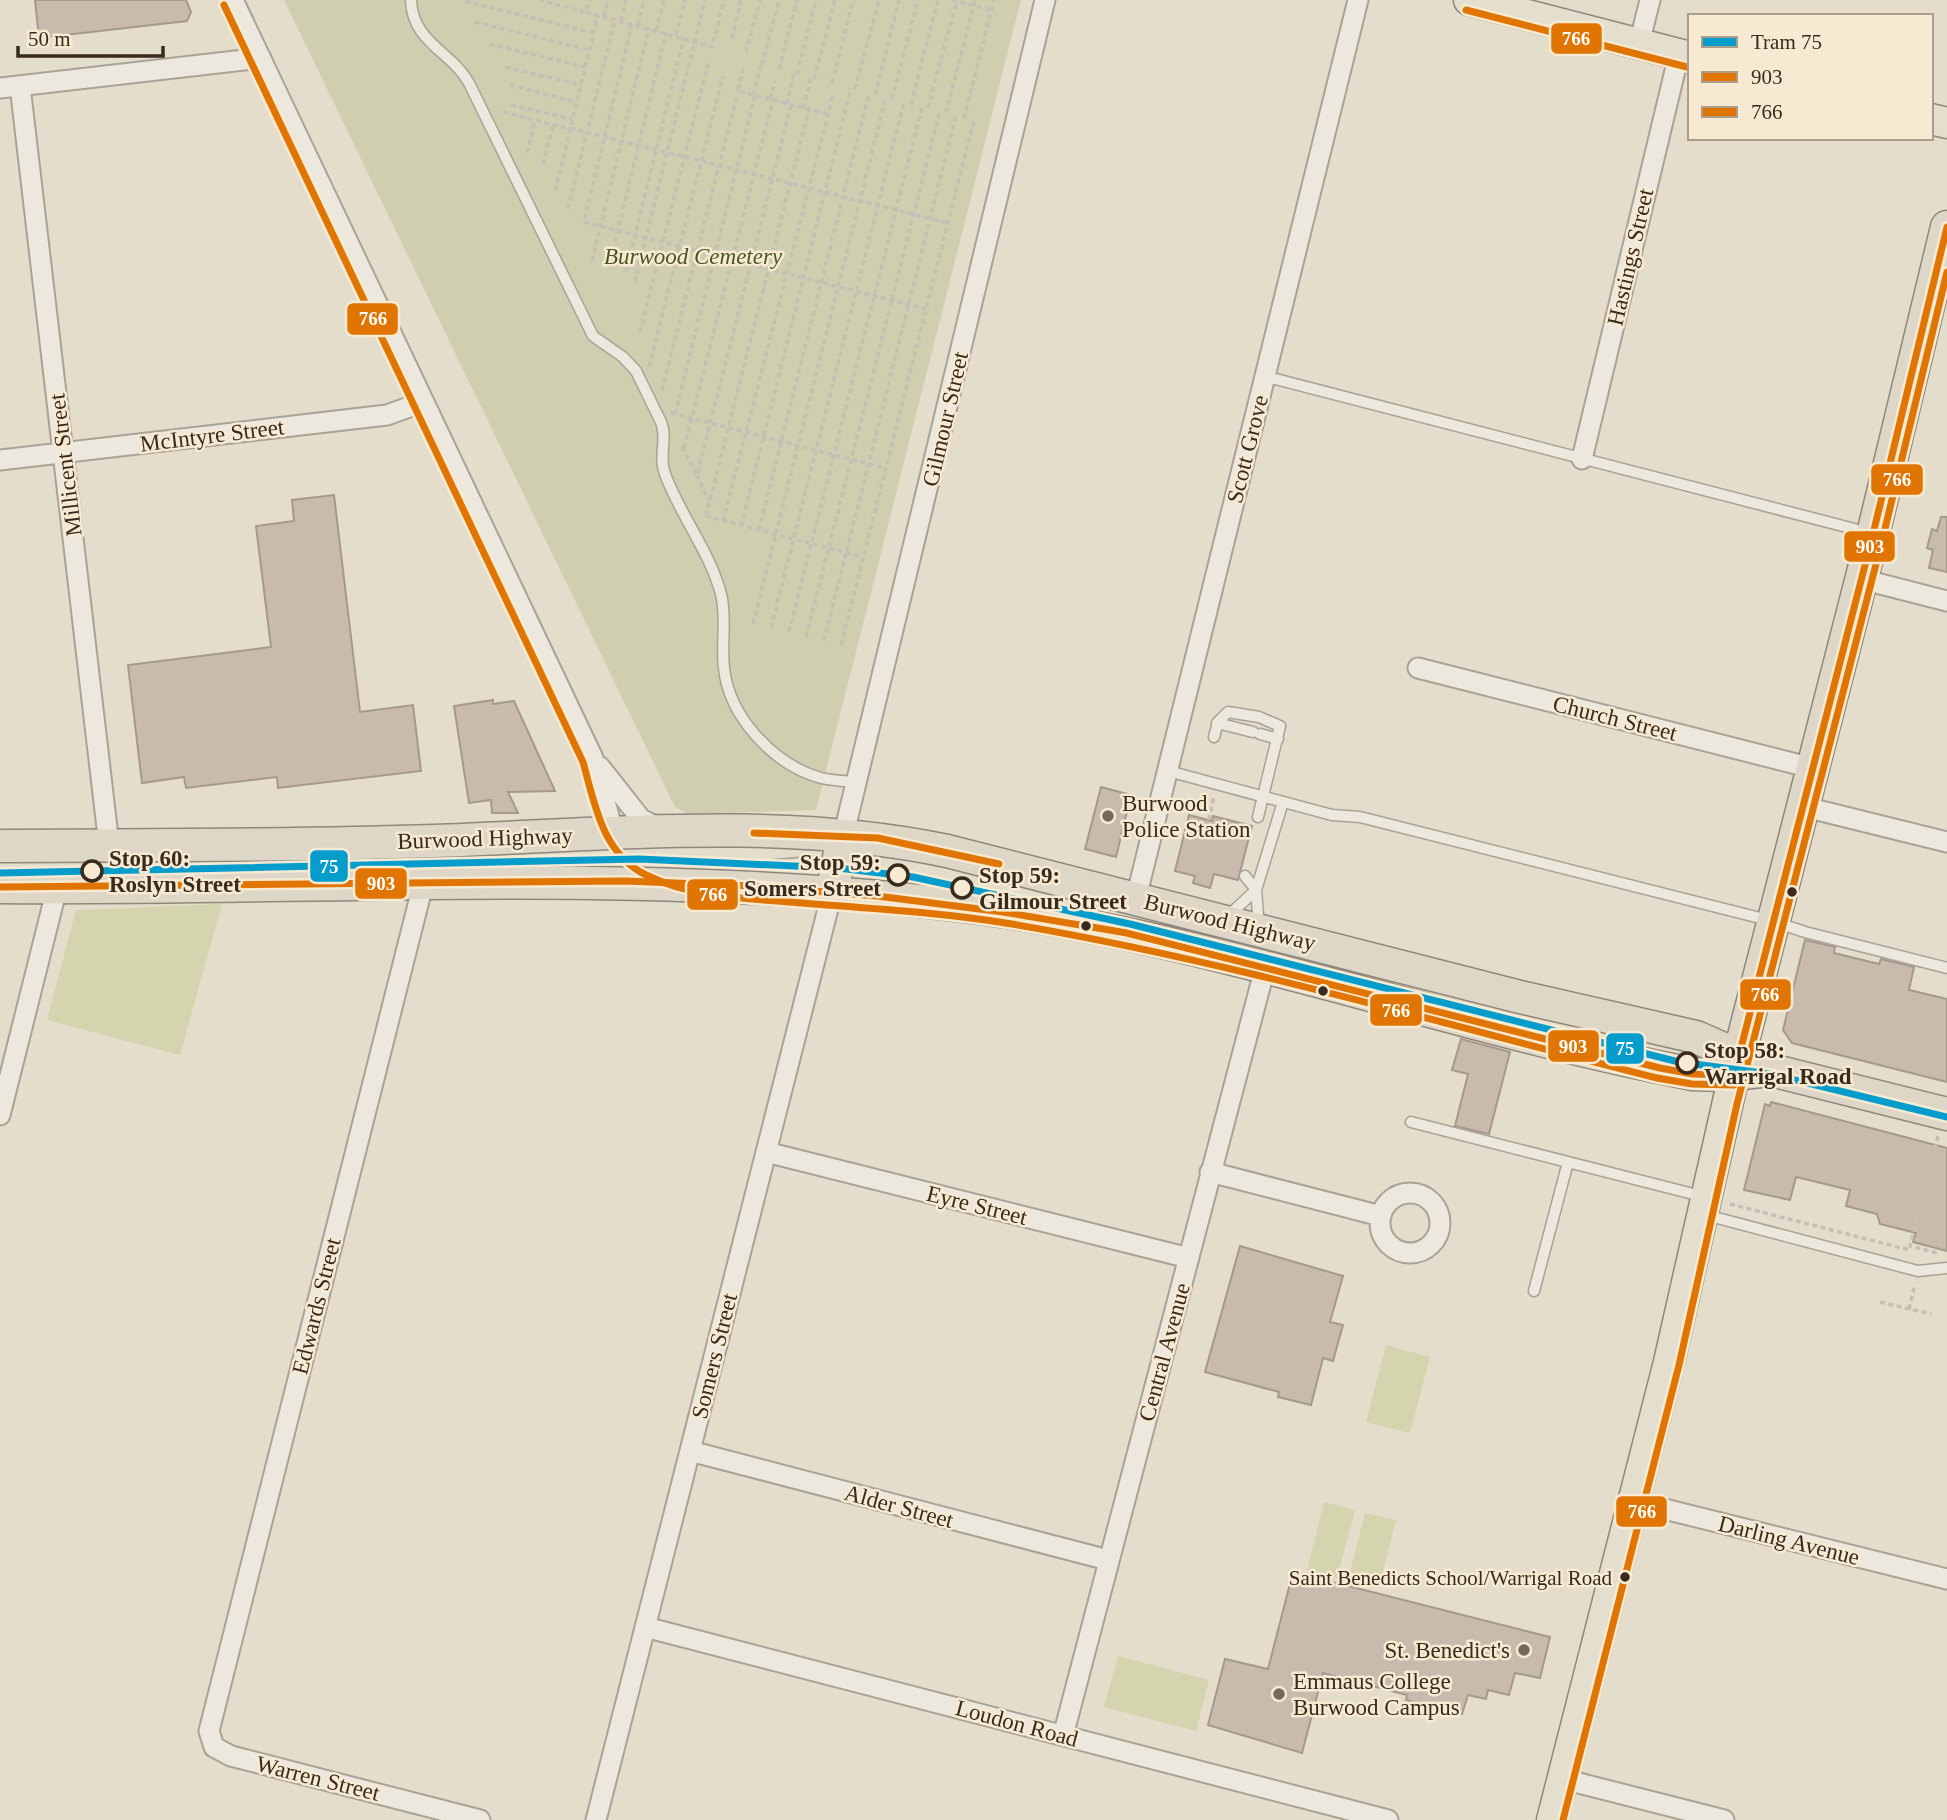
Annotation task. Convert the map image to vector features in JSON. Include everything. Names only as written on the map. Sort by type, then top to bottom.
[{"type":"highway","points":[[1945,1113],[1771,1070],[1736,1066],[1873,534],[1947,227]]},
{"type":"highway","name":"Burwood Highway","points":[[0,846],[433,841],[667,831],[878,838],[947,851],[1520,997],[1696,1037],[1736,1066]]},
{"type":"highway","points":[[614,834],[626,850],[639,859],[673,875],[705,884]]},
{"type":"highway","points":[[832,893],[843,837]]},
{"type":"highway","points":[[424,881],[433,841]]},
{"type":"highway","name":"Burwood Highway","points":[[0,887],[424,881],[705,884],[832,893],[979,908],[1127,933],[1660,1068],[1693,1074],[1736,1066]]},
{"type":"highway","points":[[1127,933],[1136,898]]},
{"type":"highway","points":[[1265,968],[1267,931]]},
{"type":"main road","points":[[1469,0],[1684,56]]},
{"type":"main road","points":[[1552,1820],[1669,1362],[1736,1066]]},
{"type":"street","points":[[233,0],[593,758],[614,834]]},
{"type":"street","name":"Gilmour Street","points":[[843,837],[1045,0]]},
{"type":"street","name":"Scott Grove","points":[[1136,898],[1358,0]]},
{"type":"street","points":[[1639,44],[1650,0]]},
{"type":"street","name":"Hastings Street","points":[[1582,459],[1684,56]]},
{"type":"street","points":[[0,88],[261,58]]},
{"type":"street","name":"Millicent Street","points":[[20,86],[109,845]]},
{"type":"street","name":"McIntyre Street","points":[[0,460],[387,415],[423,402]]},
{"type":"street","points":[[1861,579],[1947,601]]},
{"type":"street","name":"Church Street","points":[[1418,667],[1812,768]]},
{"type":"street","points":[[593,758],[641,819],[667,831]]},
{"type":"street","points":[[1801,806],[1947,842]]},
{"type":"street","name":"Edwards Street","points":[[209,1731],[424,881]]},
{"type":"street","points":[[0,1115],[57,888]]},
{"type":"street","name":"Somers Street","points":[[596,1820],[832,893]]},
{"type":"street","name":"Central Avenue","points":[[1063,1736],[1265,968]]},
{"type":"street","name":"Eyre Street","points":[[766,1152],[1189,1258]]},
{"type":"street","points":[[1210,1172],[1381,1216]]},
{"type":"street","name":"Alder Street","points":[[690,1451],[1108,1560]]},
{"type":"street","name":"Darling Avenue","points":[[1632,1502],[1947,1579]]},
{"type":"street","name":"Loudon Road","points":[[645,1627],[1388,1820]]},
{"type":"street","name":"Warren Street","points":[[209,1731],[214,1747],[231,1756],[480,1820]]},
{"type":"street","points":[[1563,1779],[1724,1820]]},
{"type":"lane","points":[[411,0],[414,17],[429,44],[458,67],[469,83],[593,336],[630,364],[665,430],[663,467],[720,589],[724,613],[724,671],[730,694],[750,729],[775,753],[802,770],[819,778],[858,782]]},
{"type":"lane","points":[[1264,376],[1873,534]]},
{"type":"lane","points":[[1214,737],[1217,723],[1228,712],[1259,717],[1280,726],[1258,817]]},
{"type":"lane","points":[[1217,723],[1278,739]]},
{"type":"lane","points":[[1168,771],[1332,815],[1360,817],[1772,921],[1947,968]]},
{"type":"lane","points":[[1224,920],[1256,890],[1283,802]]},
{"type":"lane","points":[[1245,876],[1256,890],[1267,931]]},
{"type":"lane","points":[[1411,1122],[1569,1162],[1918,1271],[1947,1268]]},
{"type":"lane","points":[[1534,1291],[1569,1162]]},
{"type":"path","points":[[539,0],[684,37],[712,47],[724,0]]},
{"type":"path","points":[[569,8],[571,0]]},
{"type":"path","points":[[586,12],[589,0]]},
{"type":"path","points":[[604,16],[608,0]]},
{"type":"path","points":[[621,20],[626,0]]},
{"type":"path","points":[[638,25],[645,0]]},
{"type":"path","points":[[656,30],[664,0]]},
{"type":"path","points":[[676,35],[685,0]]},
{"type":"path","points":[[635,282],[705,0]]},
{"type":"path","points":[[732,38],[741,0]]},
{"type":"path","points":[[746,52],[760,0]]},
{"type":"path","points":[[675,414],[779,0]]},
{"type":"path","points":[[779,69],[797,0]]},
{"type":"path","points":[[697,475],[816,0]]},
{"type":"path","points":[[706,516],[790,184],[813,78],[835,0]]},
{"type":"path","points":[[832,83],[853,0]]},
{"type":"path","points":[[741,526],[824,193],[879,0]]},
{"type":"path","points":[[875,94],[899,0]]},
{"type":"path","points":[[892,99],[918,0]]},
{"type":"path","points":[[911,104],[938,0]]},
{"type":"path","points":[[928,108],[955,0],[992,10]]},
{"type":"path","points":[[964,118],[994,0]]},
{"type":"path","points":[[466,1],[593,33]]},
{"type":"path","points":[[946,113],[974,3]]},
{"type":"path","points":[[555,191],[598,15]]},
{"type":"path","points":[[568,209],[615,19]]},
{"type":"path","points":[[475,22],[589,50]]},
{"type":"path","points":[[632,24],[584,222],[926,309]]},
{"type":"path","points":[[592,261],[649,28]]},
{"type":"path","points":[[609,267],[666,33]]},
{"type":"path","points":[[626,272],[684,37]]},
{"type":"path","points":[[490,44],[585,67]]},
{"type":"path","points":[[640,332],[709,60]]},
{"type":"path","points":[[506,67],[581,85]]},
{"type":"path","points":[[743,68],[698,251],[655,409],[886,468]]},
{"type":"path","points":[[644,386],[723,76]]},
{"type":"path","points":[[709,501],[683,449],[754,175],[775,81]]},
{"type":"path","points":[[510,85],[576,102]]},
{"type":"path","points":[[738,91],[828,114]]},
{"type":"path","points":[[759,530],[869,93]]},
{"type":"path","points":[[723,521],[833,95]]},
{"type":"path","points":[[753,624],[886,97]]},
{"type":"path","points":[[771,628],[904,102]]},
{"type":"path","points":[[512,105],[572,120]]},
{"type":"path","points":[[789,632],[922,107]]},
{"type":"path","points":[[806,636],[940,111]]},
{"type":"path","points":[[503,112],[948,223]]},
{"type":"path","points":[[824,641],[956,116]]},
{"type":"path","points":[[527,153],[535,120]]},
{"type":"path","points":[[841,645],[974,120]]},
{"type":"path","points":[[543,164],[552,125]]},
{"type":"path","points":[[682,511],[863,557]]},
{"type":"path","points":[[1209,820],[1215,794]]},
{"type":"path","points":[[1910,1246],[1945,1113]]},
{"type":"path","points":[[1703,1206],[1906,1249],[1910,1246],[1947,1255]]},
{"type":"path","points":[[1880,1302],[1931,1314]]},
{"type":"green space","name":"Burwood Cemetery","points":[[284,0],[1021,0],[816,810],[688,814],[675,807]]},
{"type":"green space","points":[[222,904],[180,1055],[47,1020],[76,910]]},
{"type":"green space","points":[[1386,1345],[1430,1357],[1410,1433],[1366,1422]]},
{"type":"green space","points":[[1324,1502],[1355,1510],[1337,1578],[1307,1570]]},
{"type":"green space","points":[[1365,1513],[1396,1520],[1379,1588],[1348,1580]]},
{"type":"green space","points":[[1118,1656],[1209,1680],[1196,1731],[1104,1707]]},
{"type":"building","points":[[35,0],[186,0],[191,12],[187,21],[39,38]]},
{"type":"building","points":[[334,495],[360,712],[413,705],[421,771],[278,788],[277,777],[186,788],[184,777],[142,783],[128,665],[271,647],[256,526],[294,521],[292,500]]},
{"type":"building","points":[[1941,517],[1947,517],[1947,572],[1929,568],[1933,550],[1927,548],[1932,529],[1937,531]]},
{"type":"building","points":[[493,700],[493,704],[514,701],[555,791],[508,792],[518,813],[492,813],[491,800],[469,803],[454,706]]},
{"type":"building","points":[[1101,787],[1131,795],[1116,857],[1085,849]]},
{"type":"building","points":[[1189,815],[1212,821],[1213,816],[1252,826],[1238,880],[1214,874],[1210,888],[1193,883],[1195,876],[1175,871]]},
{"type":"building","points":[[1805,940],[1835,947],[1834,953],[1879,964],[1881,959],[1914,967],[1909,990],[1947,999],[1947,1082],[1792,1043],[1783,1030]]},
{"type":"building","points":[[1461,1039],[1510,1052],[1489,1134],[1455,1126],[1468,1074],[1452,1070]]},
{"type":"building","points":[[1771,1102],[1947,1148],[1947,1251],[1913,1242],[1916,1233],[1880,1224],[1877,1214],[1846,1206],[1850,1190],[1796,1177],[1790,1200],[1744,1190],[1765,1104],[1770,1106]]},
{"type":"building","points":[[1240,1246],[1343,1276],[1330,1322],[1343,1325],[1333,1361],[1323,1358],[1311,1405],[1278,1397],[1279,1392],[1205,1372]]},
{"type":"building","points":[[1293,1572],[1550,1637],[1540,1678],[1515,1673],[1509,1695],[1488,1690],[1486,1699],[1468,1695],[1462,1714],[1406,1700],[1407,1695],[1323,1673],[1302,1753],[1208,1725],[1225,1659],[1268,1669]]},
{"type":"tram line","points":[[748,862],[815,856]]},
{"type":"tram line","name":"75","points":[[0,873],[639,859],[838,868],[913,877],[1130,924],[1679,1062],[1770,1074],[1947,1117]]},
{"type":"transit line","name":"766","points":[[224,5],[583,762],[602,826],[619,854],[631,866],[663,882],[716,895],[956,916],[1094,939],[1255,975],[1657,1078],[1692,1084],[1734,1085]]},
{"type":"transit line","name":"766","points":[[1466,10],[1687,67]]},
{"type":"transit line","name":"903","points":[[0,887],[625,881],[751,886],[877,896],[1003,912],[1127,933],[1660,1068],[1693,1074],[1734,1075],[1873,534],[1947,227]]},
{"type":"transit line","name":"766","points":[[1563,1820],[1679,1365],[1737,1104],[1883,537],[1947,272]]},
{"type":"transit line","name":"903","points":[[754,833],[878,838],[999,864]]},
{"type":"place","name":"Burwood Police Station","points":[[1108,816]]},
{"type":"place","name":"Stop 60: Roslyn Street","points":[[92,871]]},
{"type":"place","name":"Stop 59: Somers Street","points":[[898,875]]},
{"type":"place","name":"Stop 59: Gilmour Street","points":[[962,888]]},
{"type":"place","name":"Stop 58: Warrigal Road","points":[[1687,1063]]},
{"type":"place","name":"Saint Benedicts School/Warrigal Road","points":[[1625,1577]]},
{"type":"place","name":"St. Benedict's","points":[[1524,1650]]},
{"type":"place","name":"Emmaus College Burwood Campus","points":[[1279,1694]]}]
